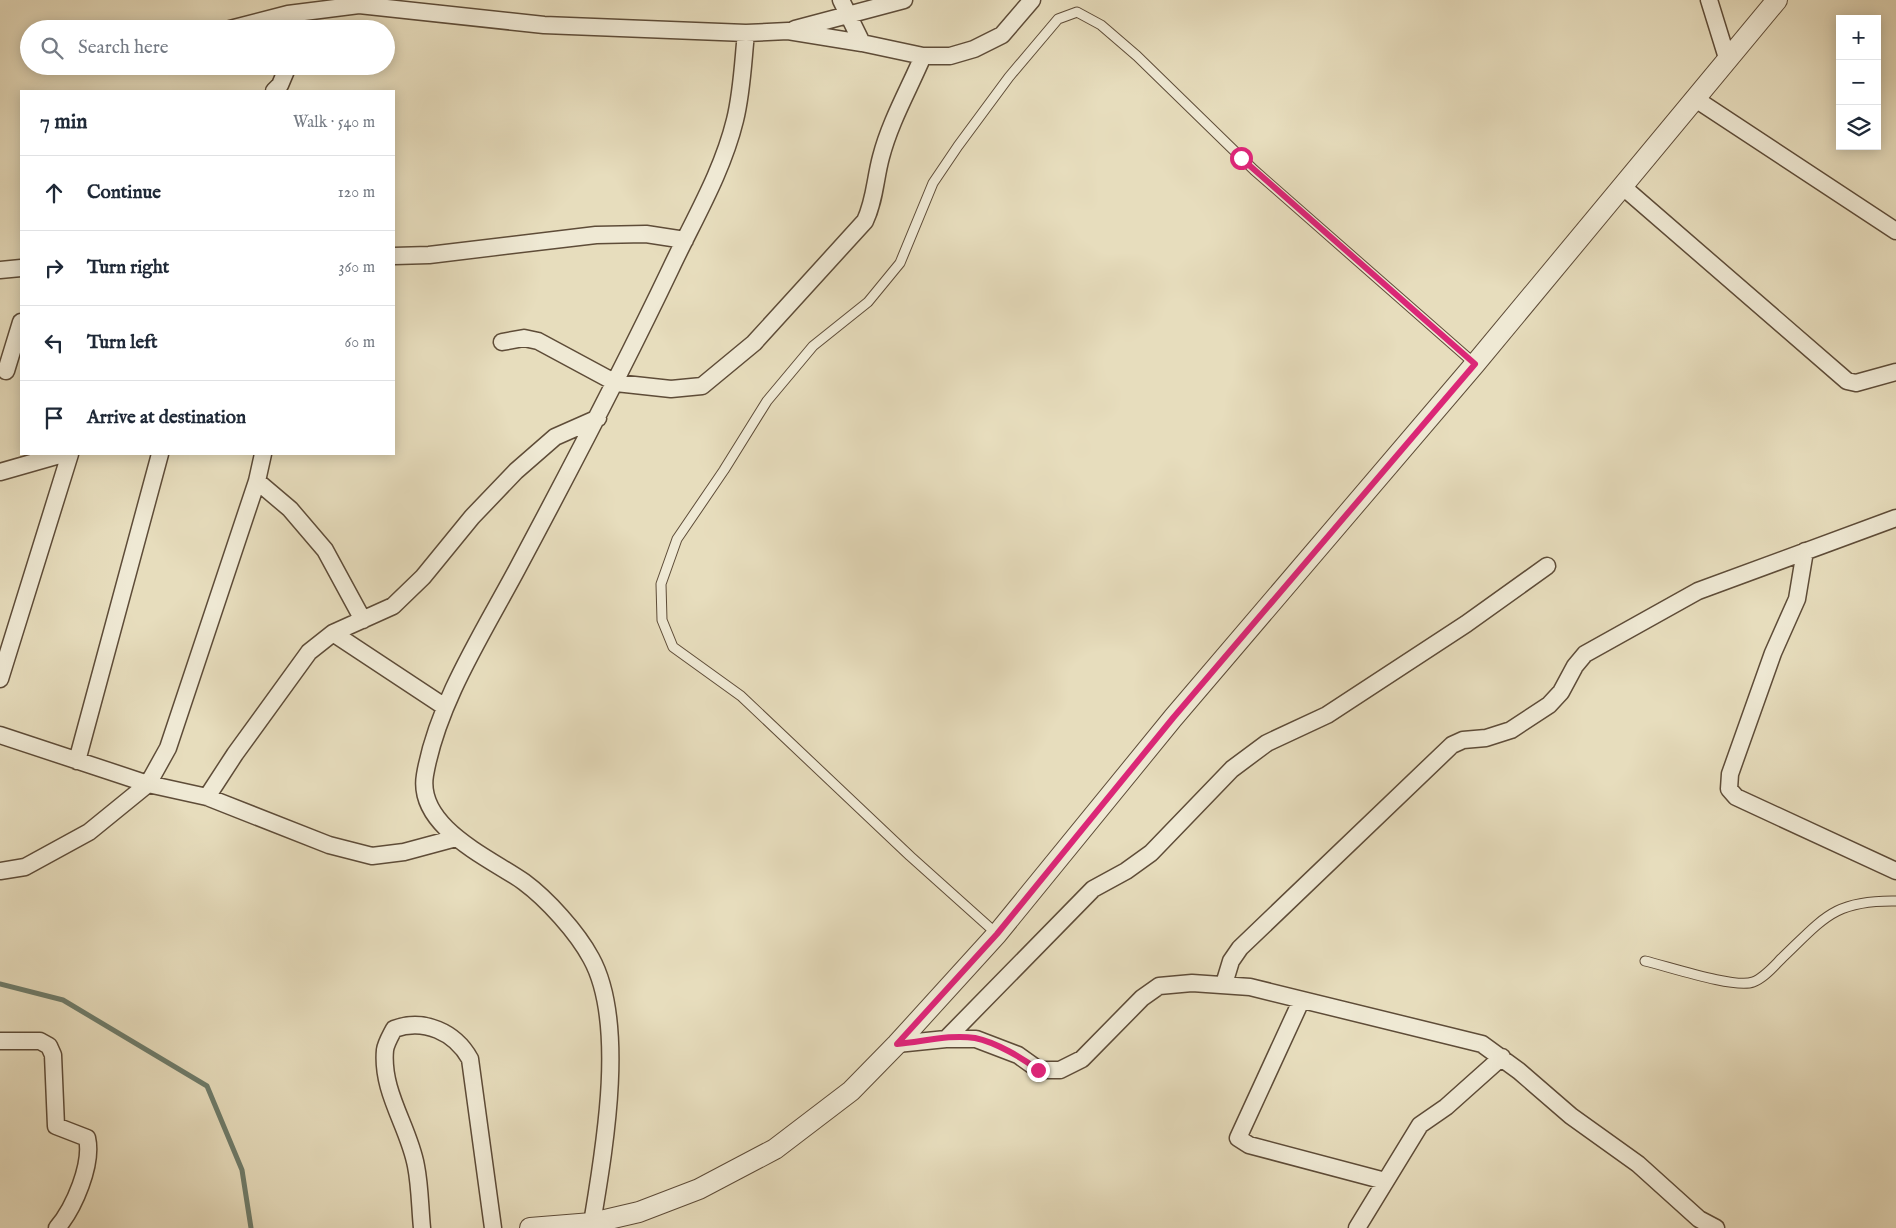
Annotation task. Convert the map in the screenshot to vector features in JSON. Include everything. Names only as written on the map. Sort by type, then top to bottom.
[{"type":"street","points":[[788,31],[844,7],[904,0]]},
{"type":"street","points":[[294,20],[359,6],[449,8],[544,25],[746,33],[788,31],[862,43],[923,56],[950,56],[974,49],[1002,35],[1032,0]]},
{"type":"street","points":[[1709,0],[1727,58]]},
{"type":"street","points":[[530,1228],[592,1223],[639,1212],[699,1189],[775,1149],[851,1091],[897,1044],[997,934],[1173,718],[1475,364],[1777,0]]},
{"type":"street","points":[[844,7],[862,43]]},
{"type":"street","points":[[592,1223],[605,1145],[611,1060],[606,1000],[592,959],[569,927],[527,884],[456,838],[430,810],[424,780],[445,707],[616,383],[717,178],[736,118],[746,33]]},
{"type":"street","points":[[502,342],[524,338],[538,341],[616,383],[671,389],[702,386],[754,342],[865,221],[872,206],[881,157],[890,130],[923,56]]},
{"type":"street","points":[[275,90],[284,75]]},
{"type":"street","points":[[1694,98],[1896,231]]},
{"type":"street","points":[[1622,186],[1847,381],[1856,383],[1896,372]]},
{"type":"street","points":[[395,256],[429,255],[596,236],[646,234],[685,240]]},
{"type":"street","points":[[0,270],[20,268]]},
{"type":"street","points":[[6,371],[20,325]]},
{"type":"street","points":[[207,798],[235,754],[309,652],[333,633],[393,606],[423,577],[472,517],[510,478],[555,437],[598,418]]},
{"type":"street","points":[[0,472],[60,455]]},
{"type":"street","points":[[0,679],[70,455]]},
{"type":"street","points":[[77,761],[160,455]]},
{"type":"street","points":[[0,871],[26,866],[89,832],[148,784],[168,748],[257,481],[263,455]]},
{"type":"street","points":[[257,481],[290,509],[325,550],[362,620]]},
{"type":"street","points":[[1224,984],[1231,961],[1240,948],[1452,745],[1463,740],[1486,738],[1511,730],[1549,705],[1561,692],[1575,666],[1585,654],[1698,590],[1896,518]]},
{"type":"street","points":[[1805,551],[1797,599],[1774,653],[1736,756],[1730,774],[1729,789],[1736,797],[1896,871]]},
{"type":"street","points":[[946,1038],[1093,889],[1126,871],[1151,853],[1232,769],[1267,743],[1327,715],[1466,624],[1547,566]]},
{"type":"street","points":[[333,633],[445,707]]},
{"type":"street","points":[[0,734],[148,784],[207,798],[329,845],[372,856],[404,852],[456,838]]},
{"type":"street","points":[[897,1044],[946,1038],[976,1038],[1018,1055],[1038,1070],[1060,1070],[1082,1059],[1142,998],[1158,986],[1192,983],[1250,987],[1301,1001],[1458,1036],[1482,1044],[1502,1057],[1571,1116],[1638,1164],[1697,1223],[1716,1228]]},
{"type":"street","points":[[1301,1001],[1238,1138],[1248,1144],[1385,1181]]},
{"type":"street","points":[[422,1228],[416,1167],[411,1144],[395,1107],[387,1076],[385,1049],[394,1029],[408,1024],[444,1030],[457,1040],[470,1059],[493,1228]]},
{"type":"street","points":[[0,1040],[40,1041],[50,1046],[53,1055],[56,1126],[86,1138],[89,1146],[82,1180],[69,1213],[58,1228]]},
{"type":"street","points":[[1357,1228],[1420,1125],[1446,1107],[1502,1057]]},
{"type":"lane","points":[[997,934],[903,849],[741,696],[673,647],[662,620],[661,584],[677,540],[767,401],[813,346],[868,302],[900,263],[933,183],[958,146],[1058,19],[1077,12],[1101,25],[1137,56],[1254,170],[1475,364]]},
{"type":"lane","points":[[1645,961],[1731,982],[1752,982],[1768,972],[1828,914],[1858,902],[1896,901]]},
{"type":"waterway","points":[[0,984],[63,1000],[207,1086],[242,1170],[251,1228]]},
{"type":"route","points":[[1038,1070],[1018,1055],[976,1038],[946,1038],[897,1044],[997,934],[1173,718],[1475,364],[1241,158]]}]
